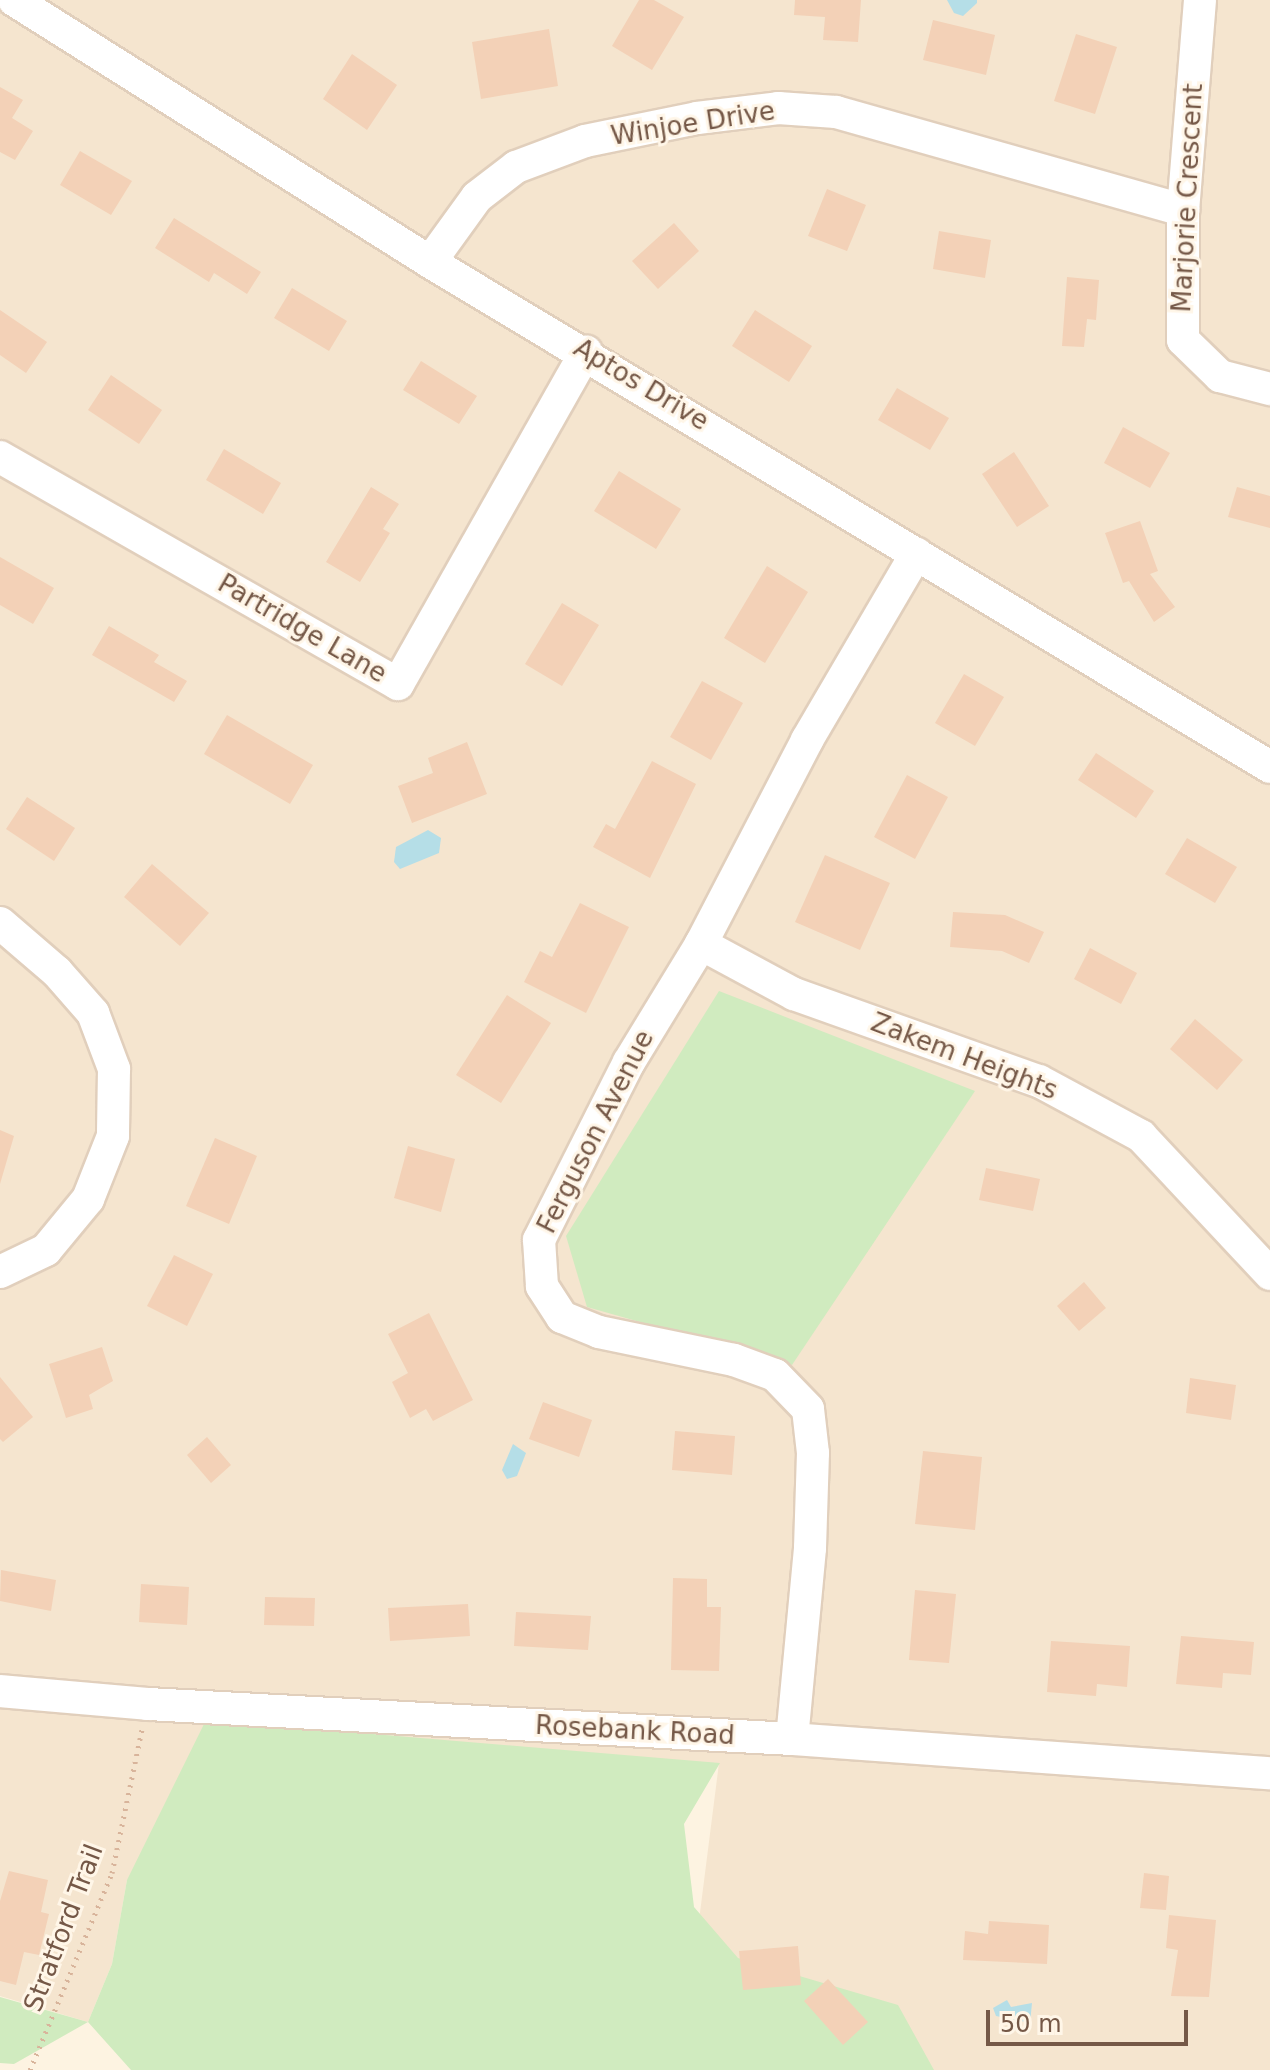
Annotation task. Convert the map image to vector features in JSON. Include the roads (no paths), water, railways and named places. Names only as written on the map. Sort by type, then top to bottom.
[{"type":"street","name":"Aptos Drive","points":[[14,0],[430,262],[586,352],[1270,767]]},
{"type":"street","name":"Marjorie Crescent","points":[[1200,0],[1183,210],[1183,340],[1220,376],[1270,389]]},
{"type":"street","name":"Winjoe Drive","points":[[430,262],[477,197],[516,167],[577,143],[697,118],[778,108],[836,112],[1183,210]]},
{"type":"street","name":"Partridge Lane","points":[[0,457],[398,684],[586,352]]},
{"type":"street","name":"Ferguson Avenue","points":[[792,1739],[810,1548],[813,1453],[808,1409],[775,1375],[734,1360],[599,1332],[562,1317],[542,1286],[539,1240],[629,1062],[701,944],[807,740],[916,554]]},
{"type":"street","points":[[0,923],[57,972],[93,1013],[114,1069],[113,1136],[88,1199],[46,1250],[0,1272]]},
{"type":"street","name":"Zakem Heights","points":[[701,944],[794,994],[1039,1081],[1141,1136],[1270,1274]]},
{"type":"street","name":"Rosebank Road","points":[[0,1691],[148,1704],[792,1739],[1270,1773]]},
{"type":"water","points":[[947,0],[977,0],[977,3],[963,16],[954,13]]},
{"type":"water","points":[[428,830],[441,838],[439,853],[400,869],[394,862],[396,847]]},
{"type":"water","points":[[513,1444],[526,1453],[517,1476],[507,1479],[502,1470]]},
{"type":"water","points":[[1007,2000],[1011,2007],[1032,2003],[1030,2023],[996,2016],[993,2008]]}]
